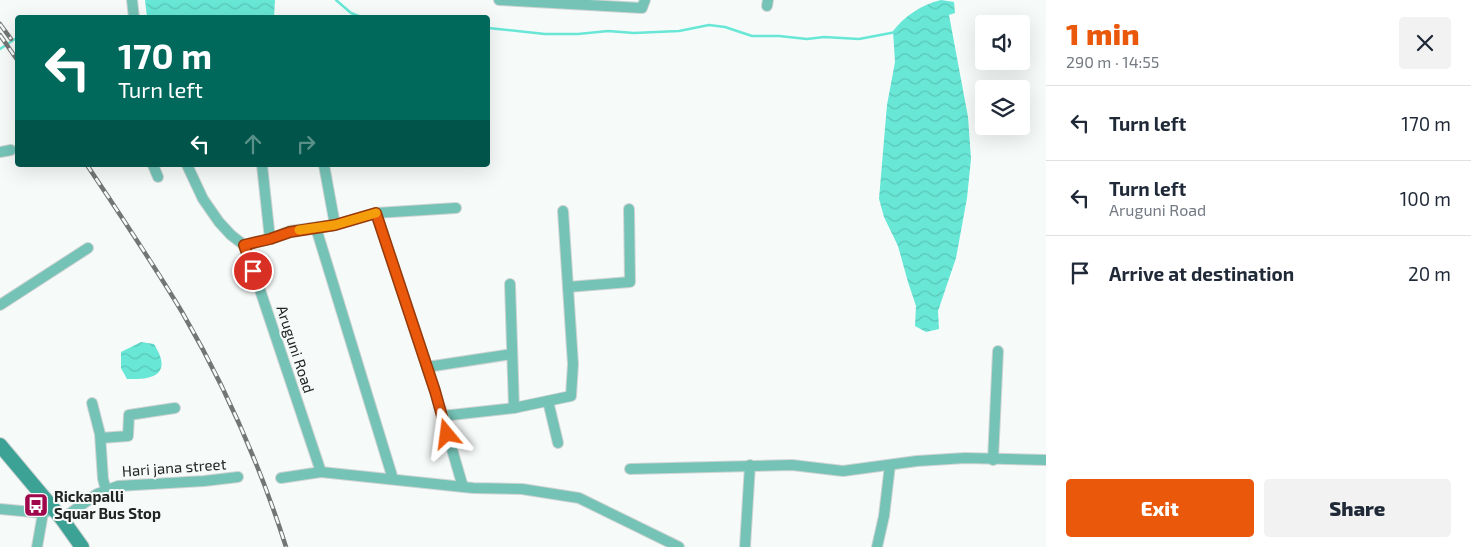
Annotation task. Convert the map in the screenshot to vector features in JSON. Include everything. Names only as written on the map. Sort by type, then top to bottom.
[{"type":"street","points":[[132,0],[134,15]]},
{"type":"street","points":[[499,0],[642,8],[645,0]]},
{"type":"street","points":[[0,152],[11,150]]},
{"type":"street","points":[[154,167],[158,176]]},
{"type":"street","name":"Aruguni Road","points":[[189,167],[203,199],[231,235],[244,245],[321,472]]},
{"type":"street","points":[[262,167],[270,239]]},
{"type":"street","points":[[324,167],[335,225]]},
{"type":"street","points":[[244,245],[290,232],[335,225],[376,213],[456,208]]},
{"type":"street","points":[[568,287],[630,282],[629,209]]},
{"type":"street","points":[[442,416],[514,408],[571,396],[572,364],[563,211]]},
{"type":"street","points":[[376,213],[427,367],[463,487]]},
{"type":"street","points":[[316,228],[393,479]]},
{"type":"street","points":[[0,305],[88,248]]},
{"type":"street","points":[[510,284],[514,408]]},
{"type":"street","points":[[993,460],[998,352]]},
{"type":"street","points":[[427,367],[512,354]]},
{"type":"street","points":[[548,401],[558,443]]},
{"type":"street","points":[[92,403],[101,438],[103,479],[106,490]]},
{"type":"street","points":[[101,438],[128,436],[129,415],[175,408]]},
{"type":"street","points":[[0,445],[78,544]]},
{"type":"street","points":[[630,469],[792,465],[844,471],[965,458],[1046,460]]},
{"type":"street","points":[[745,547],[750,465]]},
{"type":"street","points":[[877,547],[884,516],[890,465]]},
{"type":"street","points":[[281,478],[321,472],[463,487],[522,489],[579,498],[679,547]]},
{"type":"street","name":"Hari jana street","points":[[53,514],[118,486],[238,478]]},
{"type":"street","points":[[0,509],[53,514]]},
{"type":"street","points":[[37,547],[53,514]]},
{"type":"water","points":[[145,0],[275,0],[274,15],[147,15]]},
{"type":"water","points":[[941,0],[954,2],[955,13],[949,15],[968,117],[971,159],[967,198],[956,258],[938,311],[939,329],[926,332],[915,326],[916,306],[898,246],[884,217],[879,199],[887,105],[895,62],[893,31],[914,11]]},
{"type":"water","points":[[141,342],[154,344],[159,354],[161,368],[153,376],[127,379],[121,368],[121,352]]},
{"type":"waterway","points":[[336,0],[356,15]]},
{"type":"waterway","points":[[490,28],[545,34],[578,34],[608,31],[634,33],[679,31],[709,25],[725,27],[752,36],[807,39],[824,37],[859,39],[896,32]]},
{"type":"waterway","points":[[0,49],[15,39]]},
{"type":"railway","points":[[0,24],[11,39]]},
{"type":"railway","points":[[0,35],[15,57]]},
{"type":"railway","points":[[88,167],[171,293],[213,368],[253,456],[286,547]]},
{"type":"slow traffic","points":[[299,230],[335,225],[376,213]]},
{"type":"place","name":"Rickapalli Squar Bus Stop","points":[[36,505]]},
{"type":"route","points":[[253,271],[244,245],[290,232],[335,225],[376,213],[435,391],[447,434]]}]
